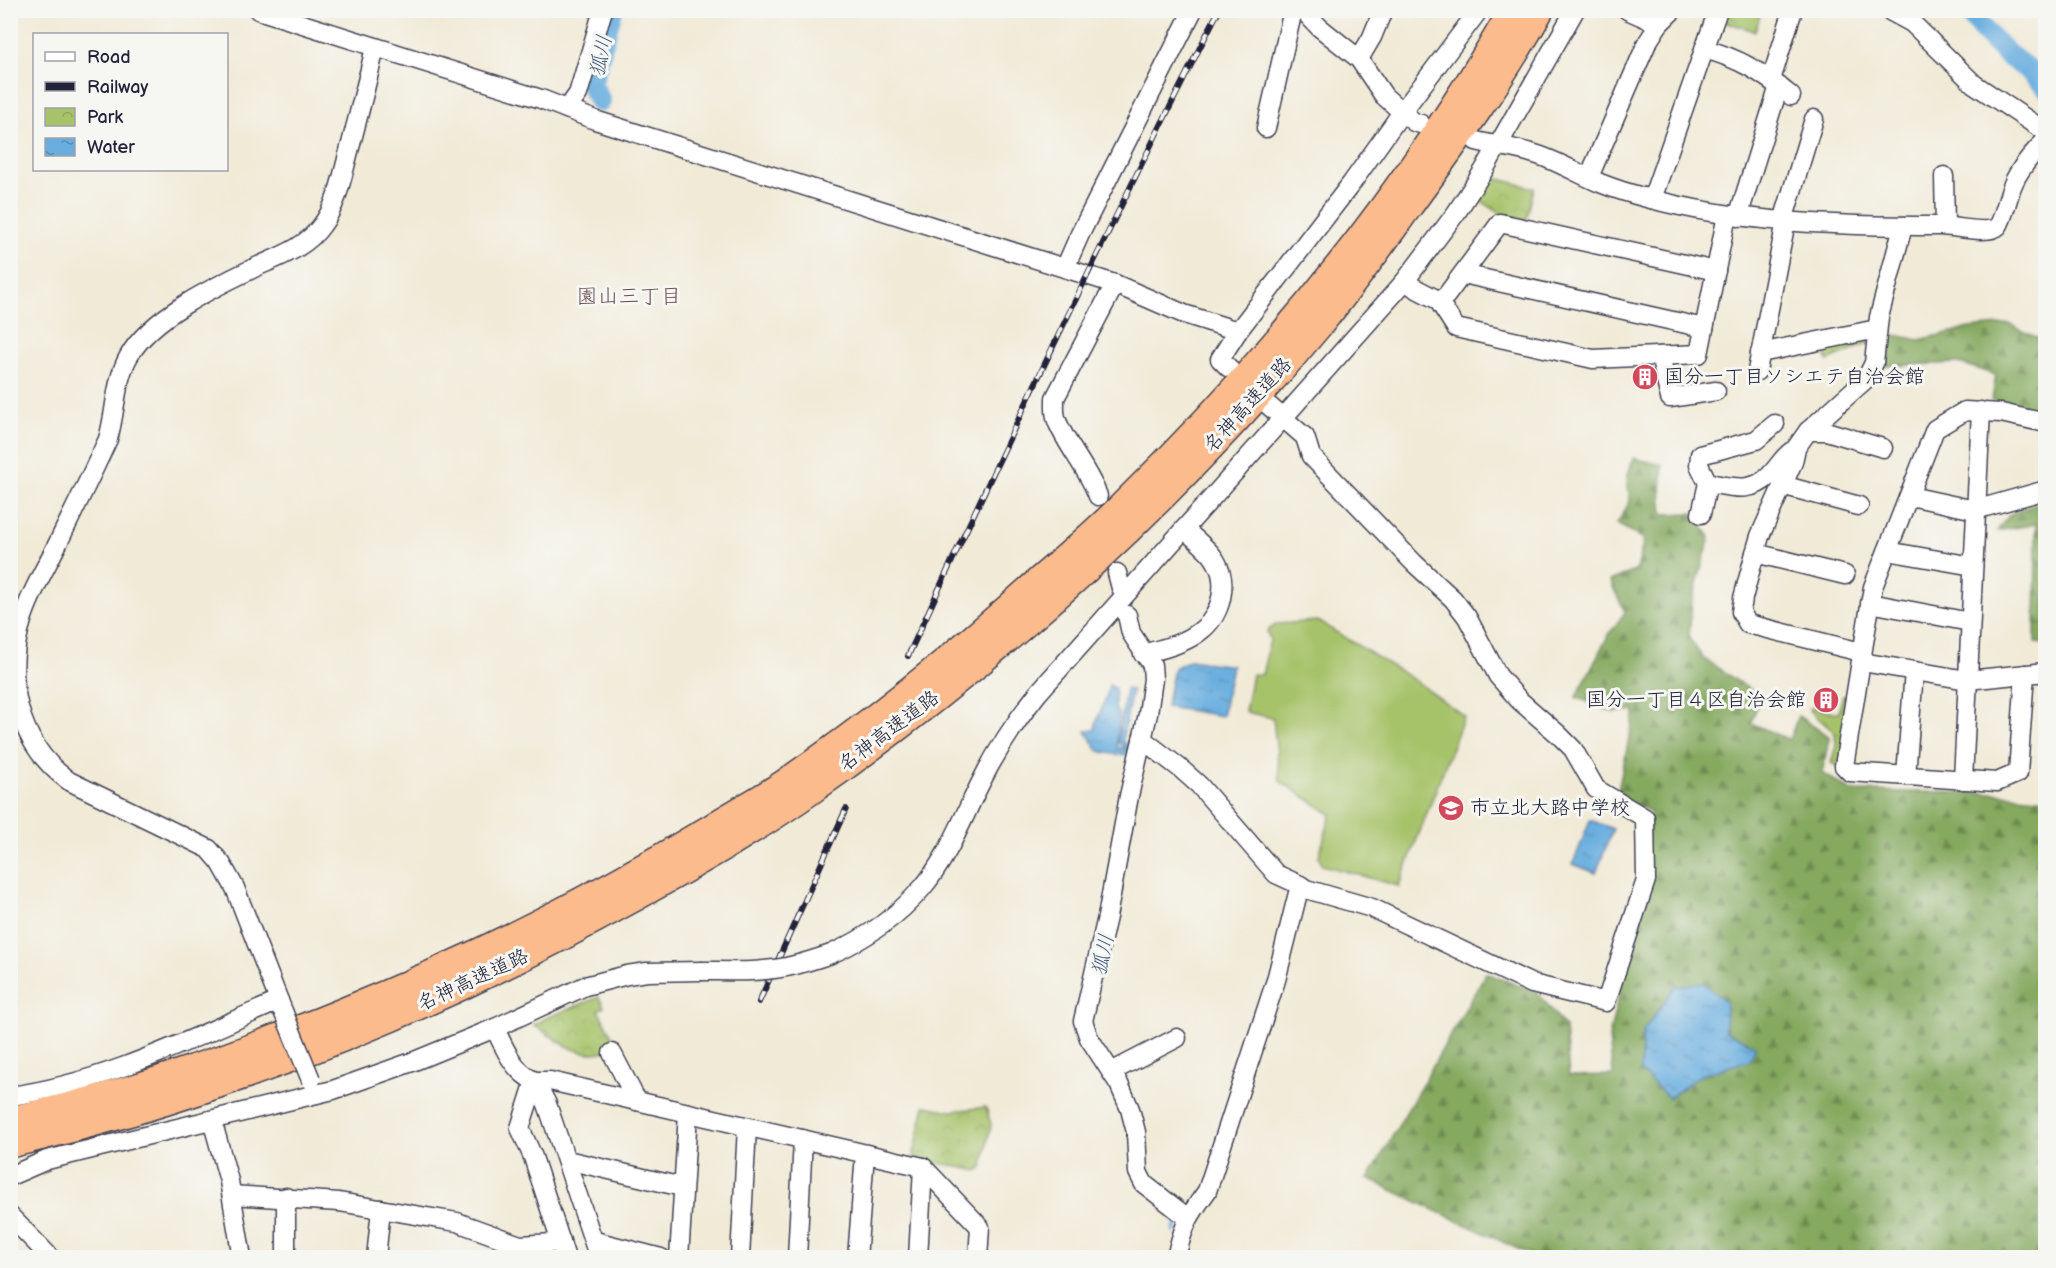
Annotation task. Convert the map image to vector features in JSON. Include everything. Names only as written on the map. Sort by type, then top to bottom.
[{"type":"highway","name":"名神高速道路","points":[[10,1120],[44,1113],[144,1084],[265,1042],[399,989],[471,957],[553,917],[662,857],[783,783],[860,728],[951,659],[1118,510],[1187,441],[1250,372],[1346,258],[1432,139],[1513,10]]},
{"type":"highway","name":"名神高速道路","points":[[10,1144],[150,1106],[285,1061],[412,1009],[504,967],[699,861],[795,801],[883,737],[1046,606],[1138,521],[1246,410],[1323,321],[1381,245],[1477,112],[1540,10]]},
{"type":"street","points":[[258,10],[541,99],[607,124],[1115,284],[1184,314],[1238,331]]},
{"type":"street","points":[[567,109],[578,94],[603,10]]},
{"type":"street","points":[[1065,268],[1193,10]]},
{"type":"street","points":[[1266,128],[1293,10]]},
{"type":"street","points":[[1303,10],[1319,27],[1359,59],[1384,96],[1414,122],[1421,124]]},
{"type":"street","points":[[1359,59],[1372,37],[1383,10]]},
{"type":"street","points":[[1229,368],[1220,359],[1238,331],[1351,184],[1479,10]]},
{"type":"street","points":[[10,1176],[47,1160],[212,1120],[314,1087],[412,1062],[495,1028],[585,986],[647,972],[746,971],[794,966],[831,954],[861,940],[875,930],[910,902],[925,885],[951,844],[993,760],[1026,709],[1070,656],[1406,281],[1456,213],[1498,145],[1575,10]]},
{"type":"street","points":[[1627,10],[1659,24]]},
{"type":"street","points":[[1589,177],[1647,42],[1659,24],[1673,10]]},
{"type":"street","points":[[1652,199],[1718,10]]},
{"type":"street","points":[[1406,281],[1438,300],[1456,328],[1593,359],[1699,354],[1716,271],[1732,216],[1780,87],[1793,10]]},
{"type":"street","points":[[1888,10],[1912,23],[1974,84],[2046,132]]},
{"type":"street","points":[[314,1087],[227,872],[215,855],[195,841],[69,782],[57,773],[35,747],[26,731],[18,707],[14,680],[15,653],[23,616],[108,439],[127,359],[143,337],[184,306],[221,284],[296,249],[321,226],[336,200],[375,47]]},
{"type":"street","points":[[1704,49],[1728,55],[1780,87]]},
{"type":"street","points":[[1814,119],[1785,221],[1759,362],[1877,329]]},
{"type":"street","points":[[1476,141],[1537,155],[1619,190],[1732,216],[1785,221],[1945,226],[1990,231],[1998,226],[2014,181],[2027,160],[2046,140]]},
{"type":"street","points":[[1944,176],[1945,226]]},
{"type":"street","points":[[1438,300],[1446,296],[1500,223],[1716,271]]},
{"type":"street","points":[[1708,483],[1746,489],[1754,487],[1769,476],[1796,448],[1808,431],[1866,379],[1874,363],[1879,316],[1903,226]]},
{"type":"street","points":[[1463,274],[1704,328]]},
{"type":"street","points":[[1098,496],[1093,482],[1057,422],[1054,411],[1055,398],[1115,284]]},
{"type":"street","points":[[1660,356],[1670,398],[1716,391]]},
{"type":"street","points":[[1142,739],[1199,785],[1276,874],[1306,889],[1372,908],[1532,984],[1606,1002],[1646,880],[1645,818],[1596,789],[1573,749],[1519,700],[1498,676],[1467,617],[1453,599],[1414,564],[1311,456],[1305,437],[1268,405]]},
{"type":"street","points":[[2025,674],[2018,773],[1997,782],[1850,772],[1844,766],[1873,587],[1935,429],[1965,411],[2001,413],[2046,423]]},
{"type":"street","points":[[1963,780],[1981,411]]},
{"type":"street","points":[[1701,514],[1708,483],[1699,465],[1700,455],[1756,440],[1775,424]]},
{"type":"street","points":[[1808,431],[1826,431],[1882,448]]},
{"type":"street","points":[[1796,448],[1793,462],[1760,536],[1755,553],[1741,612],[1748,624],[1857,651],[1868,663],[1967,680],[2046,672]]},
{"type":"street","points":[[1782,485],[1859,506]]},
{"type":"street","points":[[1910,496],[1976,510],[2046,490]]},
{"type":"street","points":[[1143,654],[1198,633],[1211,622],[1218,609],[1223,590],[1220,573],[1213,556],[1184,529]]},
{"type":"street","points":[[1887,551],[1973,566]]},
{"type":"street","points":[[1755,553],[1845,575]]},
{"type":"street","points":[[1870,603],[1970,622]]},
{"type":"street","points":[[1127,615],[1131,633],[1152,665],[1153,679],[1107,917],[1083,1021],[1089,1038],[1111,1072],[1130,1109],[1136,1132],[1137,1172],[1143,1184],[1188,1218]]},
{"type":"street","points":[[1906,776],[1914,671]]},
{"type":"street","points":[[1176,1257],[1182,1231],[1188,1218],[1207,1191],[1276,980],[1300,885]]},
{"type":"street","points":[[10,1096],[32,1093],[133,1065],[281,1006]]},
{"type":"street","points":[[495,1028],[513,1062],[529,1079],[535,1081],[550,1081],[923,1167],[980,1227],[978,1257]]},
{"type":"street","points":[[1111,1072],[1177,1038]]},
{"type":"street","points":[[612,1053],[637,1101]]},
{"type":"street","points":[[535,1081],[547,1104],[597,1249],[661,1257]]},
{"type":"street","points":[[535,1081],[520,1128],[533,1157],[564,1249]]},
{"type":"street","points":[[679,1257],[688,1113]]},
{"type":"street","points":[[212,1120],[232,1195],[242,1257]]},
{"type":"street","points":[[740,1257],[747,1127]]},
{"type":"street","points":[[797,1257],[803,1139]]},
{"type":"street","points":[[857,1257],[865,1154]]},
{"type":"street","points":[[567,1160],[682,1187]]},
{"type":"street","points":[[918,1257],[923,1167]]},
{"type":"street","points":[[232,1195],[339,1202],[457,1222],[519,1251],[553,1243],[564,1249]]},
{"type":"street","points":[[286,1197],[286,1257]]},
{"type":"street","points":[[376,1257],[381,1209]]},
{"type":"street","points":[[10,1216],[51,1257]]},
{"type":"green space","points":[[1722,11],[1745,11],[1760,16],[1755,31],[1719,20]]},
{"type":"green space","points":[[1495,178],[1534,188],[1526,222],[1504,216],[1480,200]]},
{"type":"green space","points":[[2009,324],[2045,342],[2045,415],[1992,400],[1996,375],[1959,363],[1884,366],[1886,333],[1919,340],[1969,328]]},
{"type":"green space","points":[[1865,338],[1870,343],[1828,361],[1822,347]]},
{"type":"green space","points":[[1633,458],[1663,465],[1661,491],[1663,514],[1693,513],[1710,537],[1692,602],[1689,638],[1703,658],[1761,697],[1751,723],[1789,740],[1798,716],[1830,737],[1822,773],[1852,791],[1993,793],[2045,799],[2045,1257],[1535,1257],[1368,1179],[1486,973],[1538,993],[1565,1027],[1569,1076],[1613,1075],[1609,1037],[1625,966],[1651,812],[1617,795],[1635,711],[1612,712],[1576,697],[1608,636],[1625,612],[1610,581],[1637,570],[1644,539],[1617,524],[1630,501],[1627,478]]},
{"type":"green space","points":[[2045,500],[2045,644],[2035,643],[2036,524],[1997,531],[2010,514]]},
{"type":"green space","points":[[1318,621],[1413,679],[1464,716],[1399,886],[1322,865],[1319,856],[1331,814],[1280,781],[1273,718],[1245,712],[1252,674],[1262,675],[1270,640],[1267,631],[1277,624]]},
{"type":"green space","points":[[1843,696],[1852,698],[1842,767],[1831,763],[1836,745],[1835,733],[1809,710],[1810,707],[1838,713]]},
{"type":"green space","points":[[599,997],[604,1007],[598,1010],[618,1047],[593,1053],[583,1052],[564,1045],[534,1025],[546,1018]]},
{"type":"green space","points":[[925,1106],[952,1111],[986,1107],[991,1125],[983,1166],[978,1171],[913,1158]]},
{"type":"water","points":[[1190,660],[1232,666],[1222,716],[1166,707],[1174,668]]},
{"type":"water","points":[[1109,685],[1115,688],[1115,708],[1119,715],[1117,746],[1133,750],[1131,756],[1099,751],[1086,732],[1095,730]]},
{"type":"water","points":[[1126,689],[1132,690],[1122,742],[1133,745],[1133,748],[1121,746],[1118,739]]},
{"type":"water","points":[[1590,820],[1613,829],[1596,873],[1573,864]]},
{"type":"water","points":[[1702,982],[1726,1002],[1725,1031],[1756,1046],[1750,1060],[1699,1076],[1669,1098],[1640,1071],[1643,1031],[1675,987]]},
{"type":"waterway","name":"狐川","points":[[600,101],[592,86],[592,81],[612,10]]},
{"type":"waterway","points":[[1968,10],[1985,32],[2008,55],[2029,70],[2046,87]]},
{"type":"waterway","name":"狐川","points":[[1170,1214],[1177,1222],[1174,1231]]},
{"type":"railway","points":[[908,656],[1060,332],[1219,10]]},
{"type":"railway","points":[[759,1002],[846,809]]},
{"type":"place","name":"国分一丁目ソシエテ自治会館","points":[[1645,377]]},
{"type":"place","name":"国分一丁目４区自治会館","points":[[1826,700]]},
{"type":"place","name":"市立北大路中学校","points":[[1451,808]]},
{"type":"district","name":"園山三丁目","points":[[629,296]]}]
